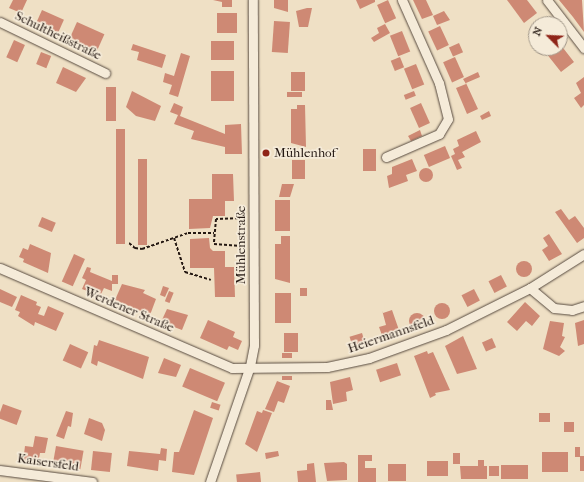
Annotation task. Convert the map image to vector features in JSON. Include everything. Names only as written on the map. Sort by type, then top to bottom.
[{"type":"street","name":"Mühlenstraße","points":[[210,482],[250,366],[254,336],[253,0]]},
{"type":"street","points":[[386,158],[439,134],[448,119],[439,83],[402,0]]},
{"type":"street","points":[[547,0],[584,48]]},
{"type":"street","name":"Schultheißstraße","points":[[0,22],[105,73]]},
{"type":"street","name":"Heiermannsfeld","points":[[250,366],[332,367],[358,361],[446,330],[530,288],[584,254]]},
{"type":"street","name":"Werdener Straße","points":[[0,268],[229,367],[250,366]]},
{"type":"street","points":[[530,288],[554,308],[572,310],[584,306]]},
{"type":"street","name":"Kaisersfeld","points":[[0,470],[92,482]]},
{"type":"path","points":[[254,218],[216,219],[214,233],[215,246],[254,246]]},
{"type":"path","points":[[129,243],[135,248],[142,249],[188,233],[214,233]]},
{"type":"path","points":[[174,238],[185,272],[211,280]]},
{"type":"building","points":[[13,0],[27,0],[21,13],[9,8]]},
{"type":"building","points":[[213,0],[232,0],[232,7],[222,7],[222,2]]},
{"type":"building","points":[[274,0],[288,0],[288,12],[274,8]]},
{"type":"building","points":[[356,0],[375,0],[375,2],[360,9]]},
{"type":"building","points":[[388,0],[396,18],[385,23],[377,5]]},
{"type":"building","points":[[413,0],[426,0],[433,15],[422,19]]},
{"type":"building","points":[[507,0],[527,0],[537,13],[533,16],[528,16],[528,20],[524,23]]},
{"type":"building","points":[[559,0],[582,0],[584,32],[573,17]]},
{"type":"building","points":[[312,8],[308,27],[299,27],[296,11]]},
{"type":"building","points":[[42,10],[64,20],[58,33],[36,23]]},
{"type":"building","points":[[444,11],[450,20],[437,25],[433,16]]},
{"type":"building","points":[[217,13],[237,13],[237,33],[217,33]]},
{"type":"building","points":[[274,21],[290,22],[288,53],[272,52]]},
{"type":"building","points":[[77,22],[104,34],[97,52],[69,39]]},
{"type":"building","points":[[385,24],[390,33],[374,42],[371,38],[379,33],[377,28]]},
{"type":"building","points":[[440,26],[449,45],[437,51],[428,31]]},
{"type":"building","points":[[402,31],[410,51],[398,56],[390,36]]},
{"type":"building","points":[[14,40],[25,45],[17,62],[6,57]]},
{"type":"building","points":[[211,41],[234,41],[234,60],[211,60]]},
{"type":"building","points":[[459,43],[463,52],[453,57],[449,47]]},
{"type":"building","points":[[133,44],[166,55],[162,68],[137,60],[139,52],[131,50]]},
{"type":"building","points":[[41,52],[51,56],[46,68],[36,64]]},
{"type":"building","points":[[181,53],[190,56],[178,97],[169,94],[172,85],[163,82],[165,73],[174,76]]},
{"type":"building","points":[[568,54],[574,62],[561,72],[548,56],[568,56]]},
{"type":"building","points":[[400,57],[404,67],[395,71],[391,61]]},
{"type":"building","points":[[455,57],[464,77],[452,82],[443,62]]},
{"type":"building","points":[[416,64],[424,84],[412,89],[404,69]]},
{"type":"building","points":[[63,67],[86,78],[76,92],[56,83]]},
{"type":"building","points":[[211,71],[234,71],[234,101],[211,101]]},
{"type":"building","points":[[291,72],[305,72],[305,91],[291,91]]},
{"type":"building","points":[[478,72],[480,77],[466,83],[478,109],[467,114],[456,88],[466,84],[463,79]]},
{"type":"building","points":[[584,77],[584,105],[581,108],[574,98],[581,93],[576,83]]},
{"type":"building","points":[[106,87],[116,87],[116,121],[106,121]]},
{"type":"building","points":[[132,91],[161,106],[155,121],[136,116],[126,107]]},
{"type":"building","points":[[414,91],[416,96],[406,100],[404,95]]},
{"type":"building","points":[[287,92],[302,92],[302,97],[287,97]]},
{"type":"building","points":[[174,103],[183,107],[180,116],[225,134],[225,125],[241,124],[242,154],[225,154],[225,147],[191,139],[194,131],[174,124],[178,115],[170,112]]},
{"type":"building","points":[[421,103],[430,123],[419,128],[410,108]]},
{"type":"building","points":[[297,105],[305,105],[306,147],[291,143],[291,109],[297,109]]},
{"type":"building","points":[[489,111],[491,116],[482,120],[480,116]]},
{"type":"building","points":[[116,129],[125,129],[125,244],[116,244]]},
{"type":"building","points":[[420,130],[422,136],[411,141],[408,136]]},
{"type":"building","points":[[476,131],[481,142],[462,152],[465,157],[458,160],[462,168],[457,170],[451,156],[455,154],[453,149],[459,146],[457,140]]},
{"type":"building","points":[[445,146],[450,158],[429,167],[424,155]]},
{"type":"building","points":[[363,149],[376,149],[376,171],[363,171]]},
{"type":"building","points":[[138,159],[147,159],[147,245],[138,245]]},
{"type":"building","points":[[412,159],[417,171],[406,175],[408,181],[389,188],[387,176],[392,174],[392,167]]},
{"type":"building","points":[[292,160],[305,160],[305,179],[292,179]]},
{"type":"building","points":[[423,168],[429,168],[433,172],[433,178],[429,182],[423,182],[419,178],[419,172]]},
{"type":"building","points":[[212,174],[233,174],[234,201],[225,201],[225,216],[213,216],[210,228],[189,229],[189,199],[212,199]]},
{"type":"building","points":[[282,184],[294,184],[290,197],[279,197]]},
{"type":"building","points":[[275,200],[290,200],[290,231],[275,231]]},
{"type":"building","points":[[561,209],[569,220],[575,216],[584,228],[584,238],[577,243],[555,212]]},
{"type":"building","points":[[42,217],[56,223],[52,232],[38,226]]},
{"type":"building","points":[[549,234],[562,254],[549,261],[542,250],[548,246],[543,238]]},
{"type":"building","points":[[281,236],[290,236],[290,283],[275,279],[275,244],[281,244]]},
{"type":"building","points":[[209,238],[210,248],[213,251],[225,251],[225,267],[234,267],[235,297],[215,297],[214,268],[190,268],[190,239]]},
{"type":"building","points":[[30,244],[51,253],[48,273],[23,262],[24,259],[19,257],[23,248],[28,250]]},
{"type":"building","points":[[74,254],[85,259],[73,286],[62,281]]},
{"type":"building","points":[[524,261],[530,263],[532,269],[530,275],[524,277],[518,275],[516,269],[518,263]]},
{"type":"building","points":[[87,267],[91,268],[90,272],[112,281],[112,275],[118,275],[118,284],[112,284],[112,291],[104,288],[100,296],[82,289],[86,280],[82,278]]},
{"type":"building","points":[[501,275],[507,287],[494,293],[489,281]]},
{"type":"building","points":[[122,284],[145,290],[143,293],[156,299],[150,315],[115,300]]},
{"type":"building","points":[[163,286],[169,288],[165,297],[160,295]]},
{"type":"building","points":[[300,288],[307,288],[307,296],[300,296]]},
{"type":"building","points":[[0,289],[17,297],[12,307],[0,302]]},
{"type":"building","points":[[474,289],[480,301],[467,307],[462,295]]},
{"type":"building","points":[[169,291],[174,293],[170,303],[165,301]]},
{"type":"building","points":[[275,293],[291,293],[291,323],[275,323]]},
{"type":"building","points":[[21,295],[37,302],[36,305],[41,307],[38,314],[44,316],[48,306],[64,313],[56,331],[35,322],[34,326],[18,316],[20,312],[15,310]]},
{"type":"building","points":[[525,302],[540,316],[532,326],[526,321],[517,331],[507,322]]},
{"type":"building","points":[[439,303],[445,303],[450,308],[448,317],[445,319],[439,319],[434,314],[434,308]]},
{"type":"building","points":[[167,309],[188,315],[182,330],[161,322]]},
{"type":"building","points":[[382,310],[383,313],[392,310],[400,333],[384,341],[379,327],[386,325]]},
{"type":"building","points":[[417,313],[423,315],[425,321],[423,327],[417,329],[411,327],[409,321],[411,315]]},
{"type":"building","points":[[208,320],[235,332],[233,337],[242,341],[238,350],[229,346],[227,350],[200,338]]},
{"type":"building","points":[[584,320],[584,344],[578,346],[575,323]]},
{"type":"building","points":[[550,321],[564,323],[562,336],[565,337],[560,347],[565,351],[559,356],[543,349]]},
{"type":"building","points":[[284,333],[298,333],[298,352],[284,352]]},
{"type":"building","points":[[362,333],[366,346],[354,350],[350,337]]},
{"type":"building","points":[[463,336],[477,369],[457,374],[445,346]]},
{"type":"building","points":[[492,338],[496,347],[486,352],[482,342]]},
{"type":"building","points":[[99,340],[149,357],[143,379],[98,361],[97,366],[91,363],[94,345],[97,346]]},
{"type":"building","points":[[70,344],[88,352],[81,369],[63,360]]},
{"type":"building","points":[[427,351],[428,354],[433,352],[450,390],[435,393],[436,395],[430,398],[414,356]]},
{"type":"building","points":[[282,353],[292,353],[292,358],[282,358]]},
{"type":"building","points":[[164,358],[181,365],[176,377],[158,373]]},
{"type":"building","points":[[397,363],[401,375],[380,382],[376,370]]},
{"type":"building","points":[[190,368],[225,383],[217,401],[182,386]]},
{"type":"building","points":[[282,376],[292,376],[292,380],[282,380]]},
{"type":"building","points":[[350,377],[353,390],[346,392],[347,401],[333,404],[330,382]]},
{"type":"building","points":[[277,381],[290,386],[284,403],[278,401],[274,412],[265,409]]},
{"type":"building","points":[[326,400],[331,400],[333,410],[326,410]]},
{"type":"building","points":[[212,402],[221,405],[219,410],[210,408]]},
{"type":"building","points":[[3,404],[22,411],[17,425],[0,419],[0,412]]},
{"type":"building","points":[[194,410],[213,418],[194,475],[172,472],[174,452],[179,452]]},
{"type":"building","points":[[263,410],[272,413],[257,452],[245,444],[257,411],[262,413]]},
{"type":"building","points":[[66,411],[73,413],[71,427],[68,426],[64,439],[56,436]]},
{"type":"building","points":[[539,413],[550,413],[550,422],[539,422]]},
{"type":"building","points":[[89,418],[102,423],[105,430],[102,441],[84,434]]},
{"type":"building","points":[[564,422],[574,422],[574,432],[564,432]]},
{"type":"building","points":[[35,436],[48,438],[45,453],[40,453],[38,464],[23,462],[25,446],[33,447]]},
{"type":"building","points":[[56,446],[84,451],[80,470],[53,465]]},
{"type":"building","points":[[575,447],[580,447],[580,456],[584,456],[584,471],[580,471],[580,457],[575,457]]},
{"type":"building","points":[[161,448],[167,449],[166,461],[159,460],[158,471],[127,466],[129,451],[160,454]]},
{"type":"building","points":[[93,451],[112,453],[110,472],[91,470]]},
{"type":"building","points":[[278,451],[279,456],[266,459],[265,453]]},
{"type":"building","points":[[542,452],[568,452],[568,472],[542,472]]},
{"type":"building","points":[[453,453],[460,453],[460,464],[453,464]]},
{"type":"building","points":[[358,455],[372,455],[372,461],[365,461],[365,468],[376,468],[376,482],[358,482]]},
{"type":"building","points":[[478,460],[484,460],[484,466],[487,466],[487,479],[461,479],[460,466],[478,466]]},
{"type":"building","points":[[427,461],[448,461],[448,476],[427,476]]},
{"type":"building","points":[[344,462],[347,464],[347,480],[327,481],[324,463]]},
{"type":"building","points":[[314,463],[316,482],[298,482],[297,471],[307,470],[307,464]]},
{"type":"building","points":[[388,464],[406,464],[406,481],[388,481]]},
{"type":"building","points":[[501,465],[528,465],[528,479],[501,479]]},
{"type":"building","points":[[489,466],[499,466],[499,476],[489,476]]},
{"type":"building","points":[[260,472],[261,482],[237,482],[236,475]]},
{"type":"place","name":"Mühlenhof","points":[[266,153]]}]
